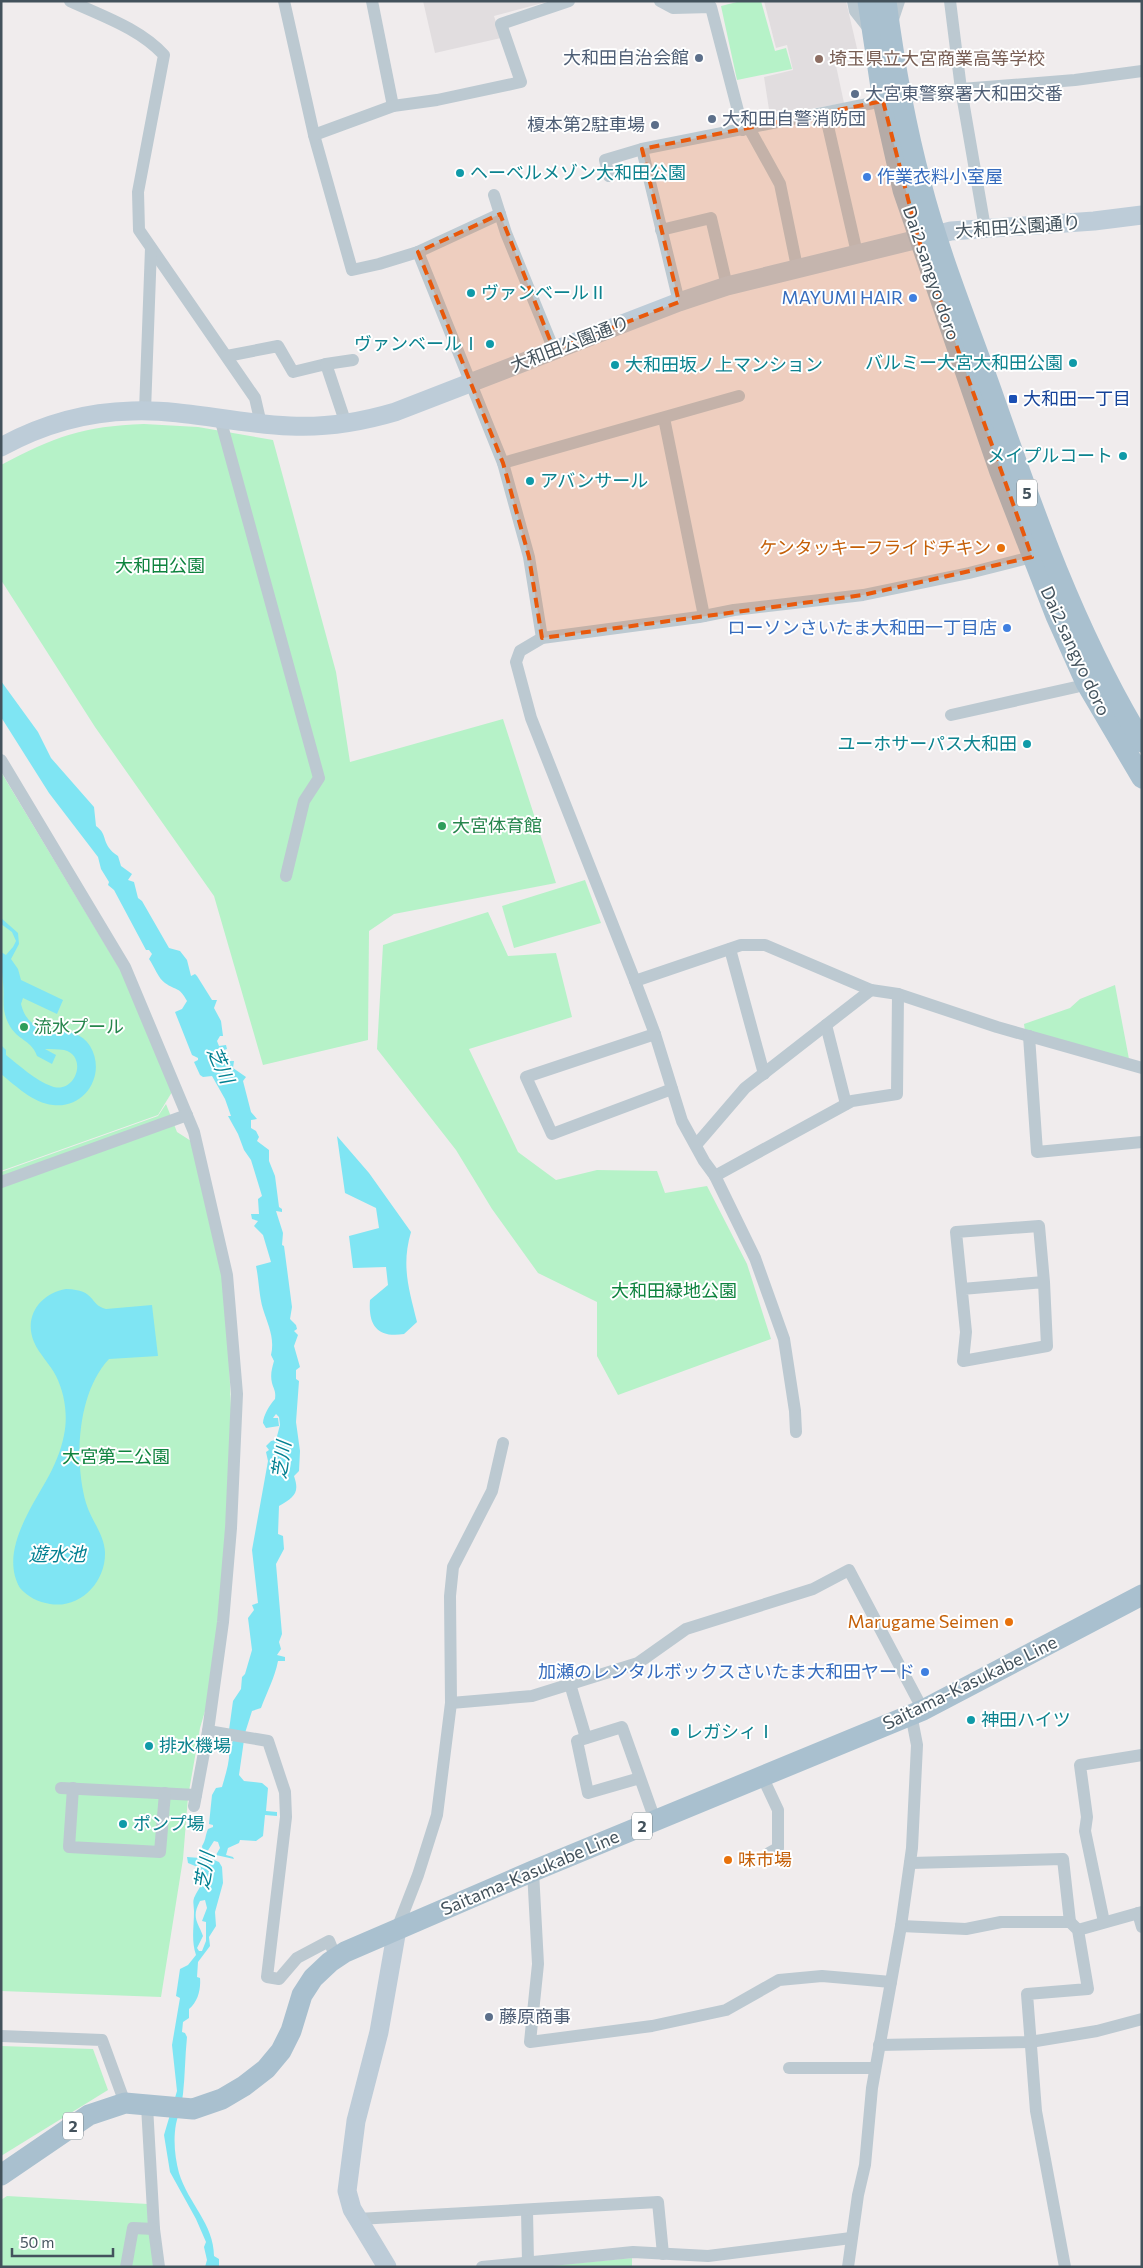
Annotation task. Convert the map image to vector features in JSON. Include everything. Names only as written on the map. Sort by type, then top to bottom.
[{"type":"main road","name":"Dai2 sangyo doro","points":[[868,1],[881,30],[892,99],[921,186],[927,236],[1032,558],[1086,682],[1142,778]]},
{"type":"main road","name":"Dai2 sangyo doro","points":[[881,30],[886,1]]},
{"type":"main road","name":"Dai2 sangyo doro","points":[[927,236],[1049,552],[1103,674],[1142,742]]},
{"type":"main road","name":"Saitama-Kasukabe Line","points":[[1,2175],[89,2115],[125,2103],[193,2109],[222,2099],[244,2086],[266,2069],[281,2051],[291,2031],[302,1995],[314,1978],[345,1952],[533,1871],[917,1712],[1142,1595]]},
{"type":"street","points":[[70,1],[83,4],[132,30],[152,42],[164,55],[138,192],[139,230],[255,398],[261,424]]},
{"type":"street","points":[[284,1],[314,136],[352,270],[418,252],[500,214]]},
{"type":"street","points":[[372,1],[393,106]]},
{"type":"street","points":[[314,136],[393,106],[436,100],[521,82],[501,24],[570,1]]},
{"type":"street","points":[[660,1],[672,8],[711,7],[746,129],[780,184],[797,267]]},
{"type":"street","points":[[853,1],[855,11],[881,30],[899,1]]},
{"type":"street","points":[[950,1],[961,89],[985,228]]},
{"type":"street","points":[[609,176],[605,160],[642,148],[892,99],[961,89],[1075,80],[1142,70]]},
{"type":"street","points":[[825,112],[857,253]]},
{"type":"street","points":[[642,148],[679,302]]},
{"type":"street","points":[[494,195],[554,350]]},
{"type":"street","name":"大和田公園通り","points":[[1,447],[55,424],[108,412],[145,410],[291,426],[346,424],[395,412],[679,302],[797,267],[927,236],[985,228],[1094,221],[1142,215]]},
{"type":"street","points":[[661,230],[711,218],[728,286]]},
{"type":"street","points":[[145,410],[151,248]]},
{"type":"street","points":[[418,252],[503,463],[529,557],[542,638]]},
{"type":"street","points":[[227,356],[278,346],[293,372],[354,360]]},
{"type":"street","points":[[326,364],[346,424]]},
{"type":"street","points":[[503,463],[739,396]]},
{"type":"street","points":[[220,418],[319,778],[304,801],[286,876]]},
{"type":"street","points":[[664,418],[704,616]]},
{"type":"street","points":[[796,1432],[795,1411],[784,1339],[755,1258],[715,1176],[704,1162],[682,1121],[655,1034],[531,718],[516,662],[520,652],[542,638],[704,616],[734,610],[864,595],[1032,558]]},
{"type":"street","points":[[951,715],[1076,687],[1086,682]]},
{"type":"street","points":[[1,760],[125,967],[194,1132],[227,1275],[237,1394],[231,1528],[223,1622],[208,1732],[195,1800],[164,1793],[67,1788],[69,1847],[160,1852],[164,1793]]},
{"type":"street","points":[[635,981],[741,945],[764,944],[871,990],[898,994],[1029,1036],[1142,1068]]},
{"type":"street","points":[[730,949],[764,1074]]},
{"type":"street","points":[[696,1144],[745,1088],[871,990]]},
{"type":"street","points":[[715,1176],[852,1101],[897,1094],[898,994]]},
{"type":"street","points":[[826,1025],[846,1104]]},
{"type":"street","points":[[655,1034],[526,1077],[552,1134],[672,1089]]},
{"type":"street","points":[[1029,1036],[1037,1152],[1142,1142]]},
{"type":"street","points":[[1,1182],[187,1114]]},
{"type":"street","points":[[1039,1226],[1044,1282],[1047,1346],[963,1361],[966,1332],[956,1232],[1039,1226]]},
{"type":"street","points":[[962,1289],[1044,1282]]},
{"type":"street","points":[[387,2267],[352,2209],[347,2190],[356,2121],[378,2032],[397,1929],[418,1875],[437,1815],[451,1703],[450,1596],[453,1566],[492,1491],[503,1443]]},
{"type":"street","points":[[451,1703],[532,1696],[638,1664],[686,1629],[813,1589],[849,1570],[917,1712],[917,1744],[910,1862],[901,1926],[875,2068],[865,2165],[851,2238],[848,2267]]},
{"type":"street","points":[[570,1684],[586,1738]]},
{"type":"street","points":[[640,1778],[588,1793],[577,1741],[622,1727],[655,1820]]},
{"type":"street","points":[[208,1732],[268,1741],[285,1792],[286,1817],[266,1977],[279,1979],[297,1958],[329,1941],[336,1958]]},
{"type":"street","points":[[1104,1922],[1085,1830],[1087,1816],[1080,1765],[1142,1755]]},
{"type":"street","points":[[762,1776],[778,1810],[778,1848],[770,1853]]},
{"type":"street","points":[[910,1862],[1063,1859],[1074,1926],[1088,1989],[1027,1994],[1036,2111],[1065,2267]]},
{"type":"street","points":[[533,1871],[538,1964],[530,2042],[652,2026],[726,2010],[779,1980],[822,1976],[891,1982]]},
{"type":"street","points":[[901,1926],[966,1929],[1001,1922],[1074,1926],[1104,1922],[1140,1913],[1142,1927]]},
{"type":"street","points":[[879,2044],[1030,2042],[1097,2031],[1142,2018]]},
{"type":"street","points":[[1,2036],[102,2040],[125,2103]]},
{"type":"street","points":[[789,2068],[875,2068]]},
{"type":"street","points":[[151,2106],[154,2229],[160,2267]]},
{"type":"street","points":[[358,2219],[658,2202],[664,2254]]},
{"type":"street","points":[[527,2210],[528,2263]]},
{"type":"street","points":[[126,2267],[133,2228],[154,2229]]},
{"type":"street","points":[[482,2267],[634,2252],[708,2256],[851,2238]]},
{"type":"highlighted area","points":[[883,101],[918,238],[1032,557],[863,595],[542,638],[529,557],[503,463],[418,252],[500,214],[554,350],[679,302],[642,149]]},
{"type":"shaded area","points":[[423,1],[550,1],[494,16],[501,38],[435,53]]},
{"type":"shaded area","name":"埼玉県立大宮商業高等学校","points":[[764,1],[846,1],[859,57],[835,61],[844,103],[770,116],[764,77],[793,70],[787,45],[776,48]]},
{"type":"green space","points":[[741,1],[761,1],[775,51],[786,48],[792,69],[737,80],[721,6]]},
{"type":"green space","name":"大和田公園","points":[[144,424],[198,427],[273,440],[336,672],[350,762],[503,719],[556,883],[394,914],[369,931],[368,1040],[263,1065],[214,896],[95,727],[1,580],[1,465],[53,440],[86,430]]},
{"type":"green space","points":[[1,772],[121,971],[172,1092],[158,1115],[1,1171]]},
{"type":"green space","points":[[585,880],[601,923],[514,948],[502,906]]},
{"type":"green space","name":"大和田緑地公園","points":[[488,912],[508,956],[556,953],[572,1017],[469,1049],[518,1152],[556,1180],[597,1170],[657,1171],[665,1193],[707,1186],[747,1264],[771,1339],[618,1395],[597,1356],[597,1302],[538,1273],[492,1209],[456,1150],[377,1049],[383,945]]},
{"type":"green space","points":[[1115,985],[1129,1059],[1025,1031],[1024,1024],[1070,1008],[1080,999]]},
{"type":"green space","name":"大宮第二公園","points":[[166,1104],[177,1132],[191,1141],[226,1285],[232,1434],[215,1677],[200,1728],[188,1797],[183,1859],[161,1997],[1,1991],[1,1172],[158,1116]]},
{"type":"green space","points":[[1,2046],[93,2049],[108,2090],[1,2156]]},
{"type":"green space","points":[[7,2196],[148,2204],[155,2267],[1,2267],[1,2200]]},
{"type":"green space","points":[[632,2258],[632,2267],[536,2267]]},
{"type":"water","name":"芝川","points":[[1,681],[38,732],[51,758],[94,807],[96,826],[100,829],[109,848],[118,856],[121,866],[132,874],[128,880],[134,882],[138,898],[142,901],[169,948],[180,951],[187,960],[191,976],[195,974],[212,1000],[217,1000],[214,1008],[221,1021],[223,1036],[220,1036],[217,1041],[219,1046],[226,1045],[227,1049],[224,1050],[230,1061],[234,1061],[233,1068],[246,1077],[243,1081],[251,1112],[257,1119],[251,1120],[251,1128],[256,1131],[259,1137],[257,1141],[269,1150],[269,1161],[275,1176],[279,1207],[282,1209],[282,1212],[276,1211],[283,1233],[282,1245],[284,1246],[292,1307],[290,1319],[297,1329],[294,1331],[298,1335],[294,1346],[300,1367],[296,1370],[296,1379],[299,1381],[296,1422],[300,1451],[299,1471],[294,1476],[296,1491],[289,1500],[279,1506],[278,1534],[283,1536],[284,1549],[276,1564],[282,1634],[279,1642],[281,1649],[277,1655],[285,1657],[285,1661],[278,1661],[261,1708],[252,1711],[245,1733],[239,1775],[244,1781],[262,1783],[268,1788],[266,1811],[277,1812],[277,1816],[265,1815],[263,1836],[256,1841],[240,1840],[239,1843],[228,1848],[226,1855],[234,1859],[216,1855],[220,1848],[218,1842],[214,1841],[207,1852],[209,1858],[219,1862],[222,1867],[223,1883],[215,1912],[216,1926],[209,1937],[210,1946],[198,1962],[197,1977],[200,1978],[200,1982],[198,1995],[195,2003],[189,2009],[189,2018],[183,2022],[182,2032],[187,2037],[184,2080],[175,2136],[179,2173],[210,2234],[214,2256],[219,2259],[219,2267],[205,2267],[207,2260],[204,2247],[206,2242],[196,2219],[170,2172],[164,2135],[177,2091],[172,2045],[180,1998],[176,1996],[180,1969],[188,1965],[196,1955],[193,1939],[193,1902],[202,1882],[200,1868],[188,1863],[187,1857],[200,1858],[203,1854],[202,1846],[207,1831],[213,1827],[213,1825],[209,1824],[212,1795],[216,1788],[222,1787],[229,1760],[229,1744],[233,1742],[229,1737],[229,1730],[233,1701],[241,1689],[242,1677],[245,1674],[252,1650],[248,1618],[254,1610],[252,1605],[258,1603],[252,1550],[268,1461],[266,1452],[269,1450],[266,1446],[271,1441],[276,1440],[280,1425],[279,1417],[276,1414],[273,1418],[278,1418],[279,1426],[266,1428],[263,1423],[267,1410],[275,1399],[275,1391],[271,1377],[274,1361],[271,1355],[272,1337],[262,1304],[256,1266],[271,1262],[263,1235],[254,1226],[258,1221],[252,1219],[251,1214],[259,1214],[258,1199],[262,1196],[251,1160],[244,1150],[228,1116],[231,1116],[225,1099],[212,1076],[203,1077],[200,1075],[194,1062],[198,1058],[192,1055],[175,1012],[182,1009],[187,1001],[179,991],[165,983],[158,975],[149,959],[152,954],[149,950],[146,950],[114,890],[108,885],[109,882],[101,869],[98,857],[49,793],[1,717]],"holes":[[[205,1900],[207,1908],[202,1921],[206,1922],[206,1941],[202,1951],[199,1951],[197,1948],[203,1936],[196,1920],[196,1912],[200,1901]]]},
{"type":"water","name":"流水プール","points":[[1,918],[18,933],[19,944],[11,959],[18,969],[21,980],[63,1000],[57,1014],[23,998],[21,1004],[26,1016],[34,1024],[43,1028],[73,1033],[83,1038],[90,1046],[95,1057],[96,1068],[90,1088],[75,1101],[64,1105],[46,1104],[25,1093],[1,1074],[1,1045],[6,1050],[6,1055],[33,1076],[51,1086],[59,1088],[67,1085],[76,1074],[77,1067],[76,1060],[72,1054],[64,1050],[45,1049],[56,1055],[52,1064],[37,1056],[32,1047],[11,1028],[5,1016],[1,952],[6,955],[16,941],[12,932],[1,924]]},
{"type":"water","points":[[337,1136],[369,1173],[411,1232],[406,1267],[417,1322],[404,1334],[395,1335],[381,1332],[376,1328],[371,1317],[370,1300],[388,1285],[386,1267],[353,1268],[349,1236],[379,1228],[376,1208],[345,1193]]},
{"type":"water","name":"遊水池","points":[[66,1289],[88,1294],[100,1307],[106,1309],[152,1305],[158,1356],[109,1359],[98,1373],[90,1390],[84,1408],[81,1428],[80,1468],[86,1503],[104,1545],[104,1563],[96,1583],[81,1598],[61,1604],[50,1604],[41,1602],[20,1588],[15,1575],[13,1561],[19,1533],[54,1465],[61,1447],[65,1428],[66,1413],[62,1390],[54,1372],[34,1342],[31,1323],[36,1307],[42,1301],[57,1291]]},
{"type":"place","name":"大和田自治会館","points":[[699,58]]},
{"type":"place","name":"埼玉県立大宮商業高等学校","points":[[819,59]]},
{"type":"place","name":"大宮東警察署大和田交番","points":[[855,94]]},
{"type":"place","name":"大和田自警消防団","points":[[712,119]]},
{"type":"place","name":"榎本第2駐車場","points":[[655,125]]},
{"type":"place","name":"ヘーベルメゾン大和田公園","points":[[460,173]]},
{"type":"place","name":"作業衣料小室屋","points":[[867,177]]},
{"type":"place","name":"ヴァンベールⅡ","points":[[471,293]]},
{"type":"place","name":"MAYUMI HAIR","points":[[913,298]]},
{"type":"place","name":"ヴァンベールⅠ","points":[[490,344]]},
{"type":"place","name":"バルミー大宮大和田公園","points":[[1073,363]]},
{"type":"place","name":"大和田坂ノ上マンション","points":[[615,365]]},
{"type":"place","name":"大和田一丁目","points":[[1013,399]]},
{"type":"place","name":"メイプルコート","points":[[1123,456]]},
{"type":"place","name":"アバンサール","points":[[530,481]]},
{"type":"place","name":"ケンタッキーフライドチキン","points":[[1001,548]]},
{"type":"place","name":"ローソンさいたま大和田一丁目店","points":[[1007,628]]},
{"type":"place","name":"ユーホサーパス大和田","points":[[1027,744]]},
{"type":"place","name":"大宮体育館","points":[[442,826]]},
{"type":"place","name":"流水プール","points":[[24,1027]]},
{"type":"place","name":"Marugame Seimen","points":[[1009,1622]]},
{"type":"place","name":"加瀬のレンタルボックスさいたま大和田ヤード","points":[[925,1672]]},
{"type":"place","name":"神田ハイツ","points":[[971,1720]]},
{"type":"place","name":"レガシィⅠ","points":[[675,1732]]},
{"type":"place","name":"排水機場","points":[[149,1746]]},
{"type":"place","name":"ポンプ場","points":[[123,1824]]},
{"type":"place","name":"味市場","points":[[728,1860]]},
{"type":"place","name":"藤原商事","points":[[489,2017]]}]
